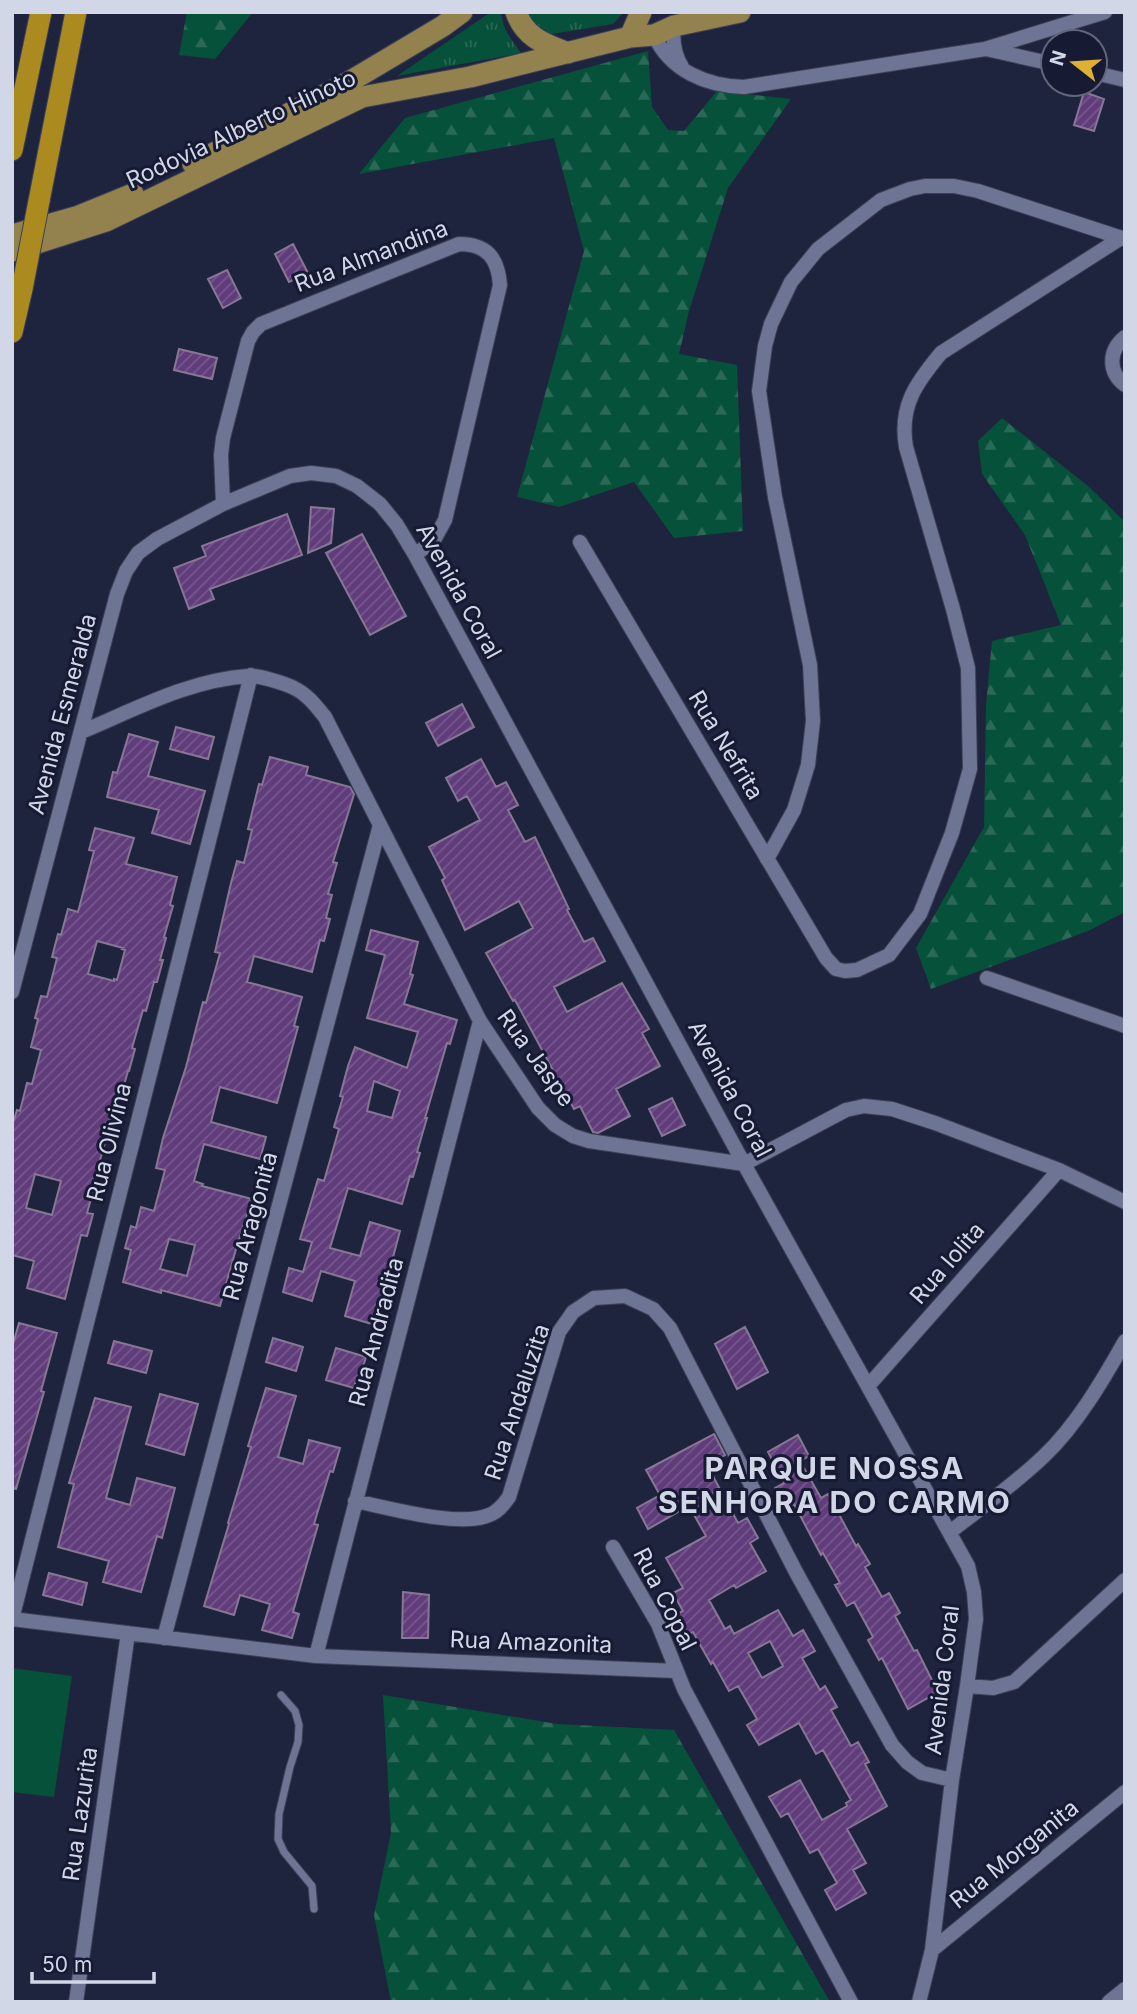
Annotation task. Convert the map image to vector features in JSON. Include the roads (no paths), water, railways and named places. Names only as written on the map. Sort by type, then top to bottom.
[{"type":"highway","points":[[27,12],[29,71]]},
{"type":"highway","points":[[12,149],[41,12]]},
{"type":"highway","points":[[12,332],[76,12]]},
{"type":"main road","name":"Rodovia Alberto Hinoto","points":[[12,235],[79,216],[145,189],[349,82],[462,12]]},
{"type":"main road","points":[[516,12],[520,22],[532,36],[568,53]]},
{"type":"main road","points":[[630,37],[641,12]]},
{"type":"main road","name":"Rodovia Alberto Hinoto","points":[[12,251],[106,221],[362,97],[470,77],[630,37],[654,35],[674,26],[739,12]]},
{"type":"street","points":[[654,35],[670,59],[695,77],[718,85],[744,87],[985,49],[1105,12]]},
{"type":"street","points":[[674,26],[673,46],[685,71]]},
{"type":"street","points":[[985,49],[1039,61]]},
{"type":"street","points":[[767,859],[794,810],[808,765],[813,721],[810,665],[775,497],[759,391],[771,324],[791,282],[818,249],[881,200],[925,186],[954,186],[978,191],[1123,239]]},
{"type":"street","name":"Rua Nefrita","points":[[580,542],[826,958],[836,969],[845,971],[857,970],[888,955],[920,914],[952,833],[970,769],[968,668],[904,435],[910,397],[924,373],[942,353],[1123,239]]},
{"type":"street","name":"Rua Almandina","points":[[223,504],[223,438],[248,341],[253,332],[261,324],[459,244],[474,244],[494,258],[500,285],[445,520],[434,540],[415,555]]},
{"type":"street","points":[[1125,337],[1116,345],[1112,359],[1114,373],[1125,385]]},
{"type":"street","name":"Avenida Coral","points":[[126,571],[138,553],[157,539],[223,504],[290,476],[311,473],[336,476],[357,486],[380,504],[397,525],[415,555],[744,1164],[968,1566],[974,1592],[975,1619],[932,1950],[919,2002]]},
{"type":"street","name":"Avenida Esmeralda","points":[[12,992],[117,594],[126,571]]},
{"type":"street","name":"Rua Jaspe","points":[[81,732],[176,692],[214,681],[251,675],[295,688],[325,717],[480,1021],[538,1108],[555,1125],[573,1136],[589,1141],[744,1164]]},
{"type":"street","name":"Rua Olivina","points":[[12,1619],[251,675]]},
{"type":"street","name":"Rua Aragonita","points":[[164,1638],[380,825]]},
{"type":"street","points":[[987,978],[1125,1026]]},
{"type":"street","name":"Rua Andradita","points":[[316,1656],[480,1021]]},
{"type":"street","points":[[744,1164],[846,1110],[863,1106],[892,1109],[935,1123],[1059,1170],[1125,1202]]},
{"type":"street","name":"Rua Iolita","points":[[869,1385],[1059,1170]]},
{"type":"street","name":"Rua Andaluzita","points":[[355,1501],[453,1520],[472,1520],[490,1515],[509,1497],[559,1332],[573,1312],[594,1298],[625,1296],[653,1309],[670,1328],[797,1574],[892,1745],[907,1762],[922,1773],[952,1780]]},
{"type":"street","points":[[950,1532],[1045,1455],[1075,1418],[1125,1341]]},
{"type":"street","name":"Rua Copal","points":[[613,1547],[657,1625],[676,1671]]},
{"type":"street","points":[[967,1686],[993,1688],[1014,1682],[1125,1580]]},
{"type":"street","name":"Rua Amazonita","points":[[12,1619],[316,1656],[676,1671]]},
{"type":"street","name":"Rua Lazurita","points":[[76,2002],[128,1633]]},
{"type":"street","points":[[676,1671],[851,2002]]},
{"type":"street","name":"Rua Morganita","points":[[932,1950],[1125,1792]]},
{"type":"street","points":[[1109,2002],[1125,1989]]},
{"type":"lane","points":[[281,1695],[295,1711],[299,1725],[298,1742],[279,1814],[278,1839],[312,1886],[314,1909]]},
{"type":"district","name":"PARQUE NOSSA SENHORA DO CARMO","points":[[835,1486]]}]
